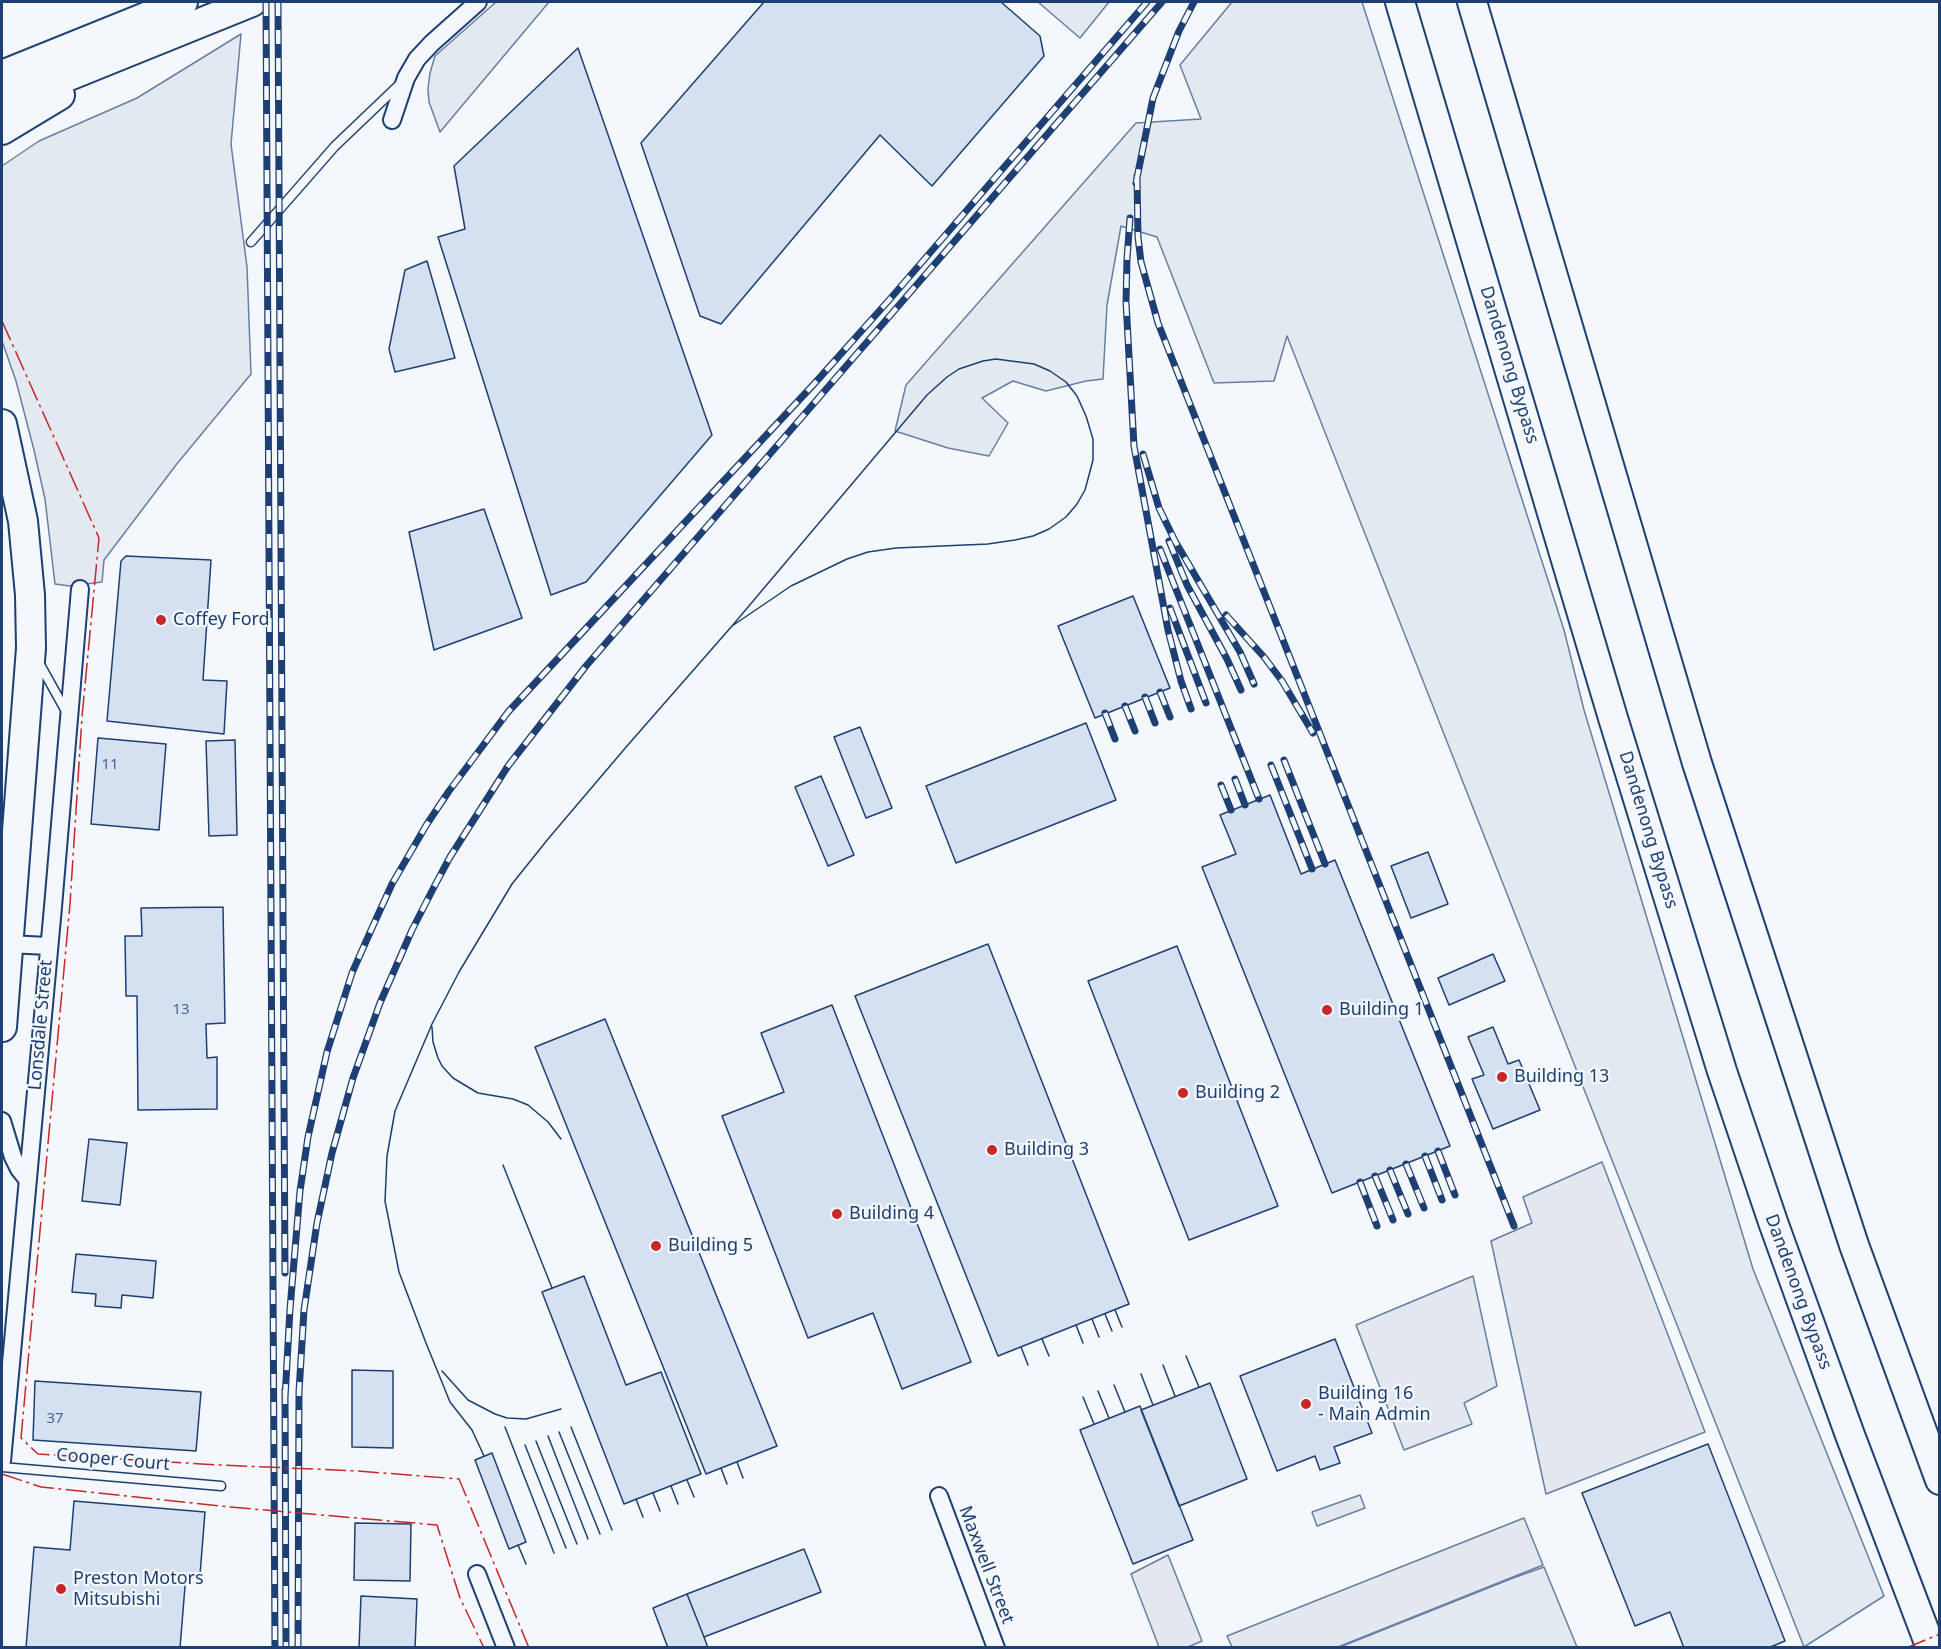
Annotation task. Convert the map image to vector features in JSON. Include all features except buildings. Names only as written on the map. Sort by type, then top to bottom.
[{"type":"highway","points":[[2,75],[183,2]]},
{"type":"highway","name":"Dandenong Bypass","points":[[1400,2],[1613,717],[1722,1071],[1777,1234],[1850,1435],[1931,1647]]},
{"type":"highway","points":[[1473,2],[1697,763],[1851,1235],[1940,1480]]},
{"type":"highway","points":[[2,103],[246,4]]},
{"type":"highway","points":[[2,130],[150,43]]},
{"type":"highway","points":[[2,424],[23,521],[30,595],[31,648],[4,944],[2,1027]]},
{"type":"highway","points":[[1906,1647],[1921,1620]]},
{"type":"street","points":[[392,120],[405,80],[420,55],[478,2]]},
{"type":"street","name":"Lonsdale Street","points":[[2,1461],[80,589]]},
{"type":"street","points":[[4,944],[48,946]]},
{"type":"street","points":[[2,1121],[13,1157],[27,1179]]},
{"type":"street","name":"Maxwell Street","points":[[939,1496],[996,1647]]},
{"type":"street","points":[[477,1575],[506,1647]]},
{"type":"lane","points":[[251,242],[335,146],[405,80]]},
{"type":"lane","points":[[31,648],[69,716]]},
{"type":"lane","name":"Cooper Court","points":[[2,1467],[221,1486]]},
{"type":"shaded area","points":[[496,2],[549,2],[440,132],[429,102],[428,89],[435,56]]},
{"type":"shaded area","points":[[1038,2],[1109,2],[1080,38]]},
{"type":"shaded area","points":[[1232,2],[1362,2],[1564,630],[1584,710],[1753,1269],[1884,1596],[1804,1647],[1287,336],[1274,381],[1214,383],[1157,237],[1121,226],[1107,305],[1103,379],[1046,391],[1013,381],[982,398],[1008,423],[989,456],[948,448],[895,431],[906,385],[1136,123],[1201,119],[1180,65]]},
{"type":"shaded area","points":[[241,34],[231,144],[247,267],[251,374],[176,465],[104,560],[102,582],[70,586],[55,584],[45,499],[16,381],[2,341],[2,166],[39,141],[137,98]]},
{"type":"shaded area","points":[[1602,1162],[1705,1432],[1546,1494],[1491,1241],[1532,1223],[1523,1197]]},
{"type":"shaded area","points":[[1473,1276],[1497,1386],[1464,1403],[1472,1424],[1404,1450],[1356,1325]]},
{"type":"shaded area","points":[[1360,1495],[1365,1508],[1317,1526],[1312,1512]]},
{"type":"shaded area","points":[[1524,1518],[1543,1565],[1338,1647],[1232,1647],[1227,1636]]},
{"type":"shaded area","points":[[1168,1555],[1202,1641],[1188,1647],[1159,1647],[1131,1574]]},
{"type":"shaded area","points":[[1544,1567],[1577,1647],[1340,1647],[1513,1578]]},
{"type":"tram line","points":[[484,1456],[472,1430],[450,1402],[426,1343],[399,1272],[385,1201],[387,1156],[395,1111],[432,1024],[459,972],[512,884],[548,839],[927,395],[959,369],[996,359],[1034,364],[1050,371],[1066,382],[1077,396],[1093,439],[1093,460],[1085,490],[1077,504],[1066,517],[1049,529],[1033,536],[988,544],[896,548],[868,552],[847,559],[791,586],[732,626]]},
{"type":"tram line","points":[[432,1027],[433,1042],[438,1058],[453,1078],[478,1093],[513,1099],[528,1105],[548,1122],[561,1139]]},
{"type":"tram line","points":[[503,1165],[552,1288]]},
{"type":"tram line","points":[[1115,1310],[1122,1327]]},
{"type":"tram line","points":[[1105,1314],[1112,1331]]},
{"type":"tram line","points":[[1092,1319],[1099,1337]]},
{"type":"tram line","points":[[1076,1325],[1083,1343]]},
{"type":"tram line","points":[[1042,1339],[1049,1356]]},
{"type":"tram line","points":[[1021,1347],[1028,1365]]},
{"type":"tram line","points":[[1186,1356],[1199,1387]]},
{"type":"tram line","points":[[1163,1365],[1175,1396]]},
{"type":"tram line","points":[[442,1371],[468,1400],[507,1418],[526,1419],[561,1409]]},
{"type":"tram line","points":[[1141,1374],[1153,1405]]},
{"type":"tram line","points":[[1114,1385],[1125,1412]]},
{"type":"tram line","points":[[1098,1391],[1109,1418]]},
{"type":"tram line","points":[[1083,1397],[1094,1424]]},
{"type":"tram line","points":[[505,1427],[554,1553]]},
{"type":"tram line","points":[[571,1427],[612,1530]]},
{"type":"tram line","points":[[559,1432],[600,1534]]},
{"type":"tram line","points":[[548,1436],[588,1539]]},
{"type":"tram line","points":[[536,1441],[577,1544]]},
{"type":"tram line","points":[[525,1445],[566,1548]]},
{"type":"tram line","points":[[737,1462],[743,1478]]},
{"type":"tram line","points":[[721,1468],[727,1484]]},
{"type":"tram line","points":[[687,1480],[694,1497]]},
{"type":"tram line","points":[[671,1486],[678,1504]]},
{"type":"tram line","points":[[653,1493],[660,1511]]},
{"type":"tram line","points":[[636,1499],[643,1517]]},
{"type":"tram line","points":[[518,1545],[526,1564]]},
{"type":"railway","points":[[266,2],[275,1648]]},
{"type":"railway","points":[[278,2],[285,1273]]},
{"type":"railway","points":[[285,1398],[300,1191],[308,1137],[327,1052],[352,973],[392,884],[427,824],[508,712],[814,384],[1147,2]]},
{"type":"railway","points":[[298,1648],[299,1392],[304,1310],[317,1223],[332,1153],[353,1078],[380,1003],[434,887],[450,857],[508,766],[586,666],[1162,2]]},
{"type":"railway","points":[[1136,183],[1153,98],[1179,31],[1194,2]]},
{"type":"railway","points":[[1137,176],[1138,237],[1141,262],[1158,323],[1514,1226]]},
{"type":"railway","points":[[1130,218],[1126,302],[1134,446],[1168,630],[1191,709]]},
{"type":"railway","points":[[1143,454],[1159,508],[1175,541],[1240,652],[1254,684]]},
{"type":"railway","points":[[1169,541],[1187,585],[1241,690]]},
{"type":"railway","points":[[1160,549],[1259,799]]},
{"type":"railway","points":[[1170,608],[1206,703]]},
{"type":"railway","points":[[1226,615],[1264,657],[1282,681],[1313,733]]},
{"type":"railway","points":[[1160,692],[1170,717]]},
{"type":"railway","points":[[1145,697],[1155,723]]},
{"type":"railway","points":[[1125,706],[1135,731]]},
{"type":"railway","points":[[1105,713],[1115,739]]},
{"type":"railway","points":[[1284,760],[1325,864]]},
{"type":"railway","points":[[1271,765],[1312,869]]},
{"type":"railway","points":[[1235,779],[1245,805]]},
{"type":"railway","points":[[1221,785],[1231,810]]},
{"type":"railway","points":[[1438,1151],[1455,1195]]},
{"type":"railway","points":[[1425,1156],[1442,1200]]},
{"type":"railway","points":[[1406,1164],[1424,1208]]},
{"type":"railway","points":[[1390,1170],[1408,1214]]},
{"type":"railway","points":[[1375,1176],[1393,1220]]},
{"type":"railway","points":[[1360,1182],[1377,1226]]},
{"type":"railway","points":[[285,1390],[286,1648]]},
{"type":"power","points":[[2,321],[99,538],[82,717],[70,904],[21,1438],[38,1454],[358,1471],[459,1479],[529,1648]]},
{"type":"power","points":[[2,1474],[41,1487],[230,1507],[437,1525],[460,1598],[484,1648]]},
{"type":"power","points":[[1906,1648],[1940,1634]]},
{"type":"place","name":"Coffey Ford","points":[[161,620]]},
{"type":"place","name":"Building 1","points":[[1327,1010]]},
{"type":"place","name":"Building 13","points":[[1502,1077]]},
{"type":"place","name":"Building 2","points":[[1183,1093]]},
{"type":"place","name":"Building 3","points":[[992,1150]]},
{"type":"place","name":"Building 4","points":[[837,1214]]},
{"type":"place","name":"Building 5","points":[[656,1246]]},
{"type":"place","name":"Building 16 - Main Admin","points":[[1306,1404]]},
{"type":"place","name":"Preston Motors Mitsubishi","points":[[61,1589]]}]
